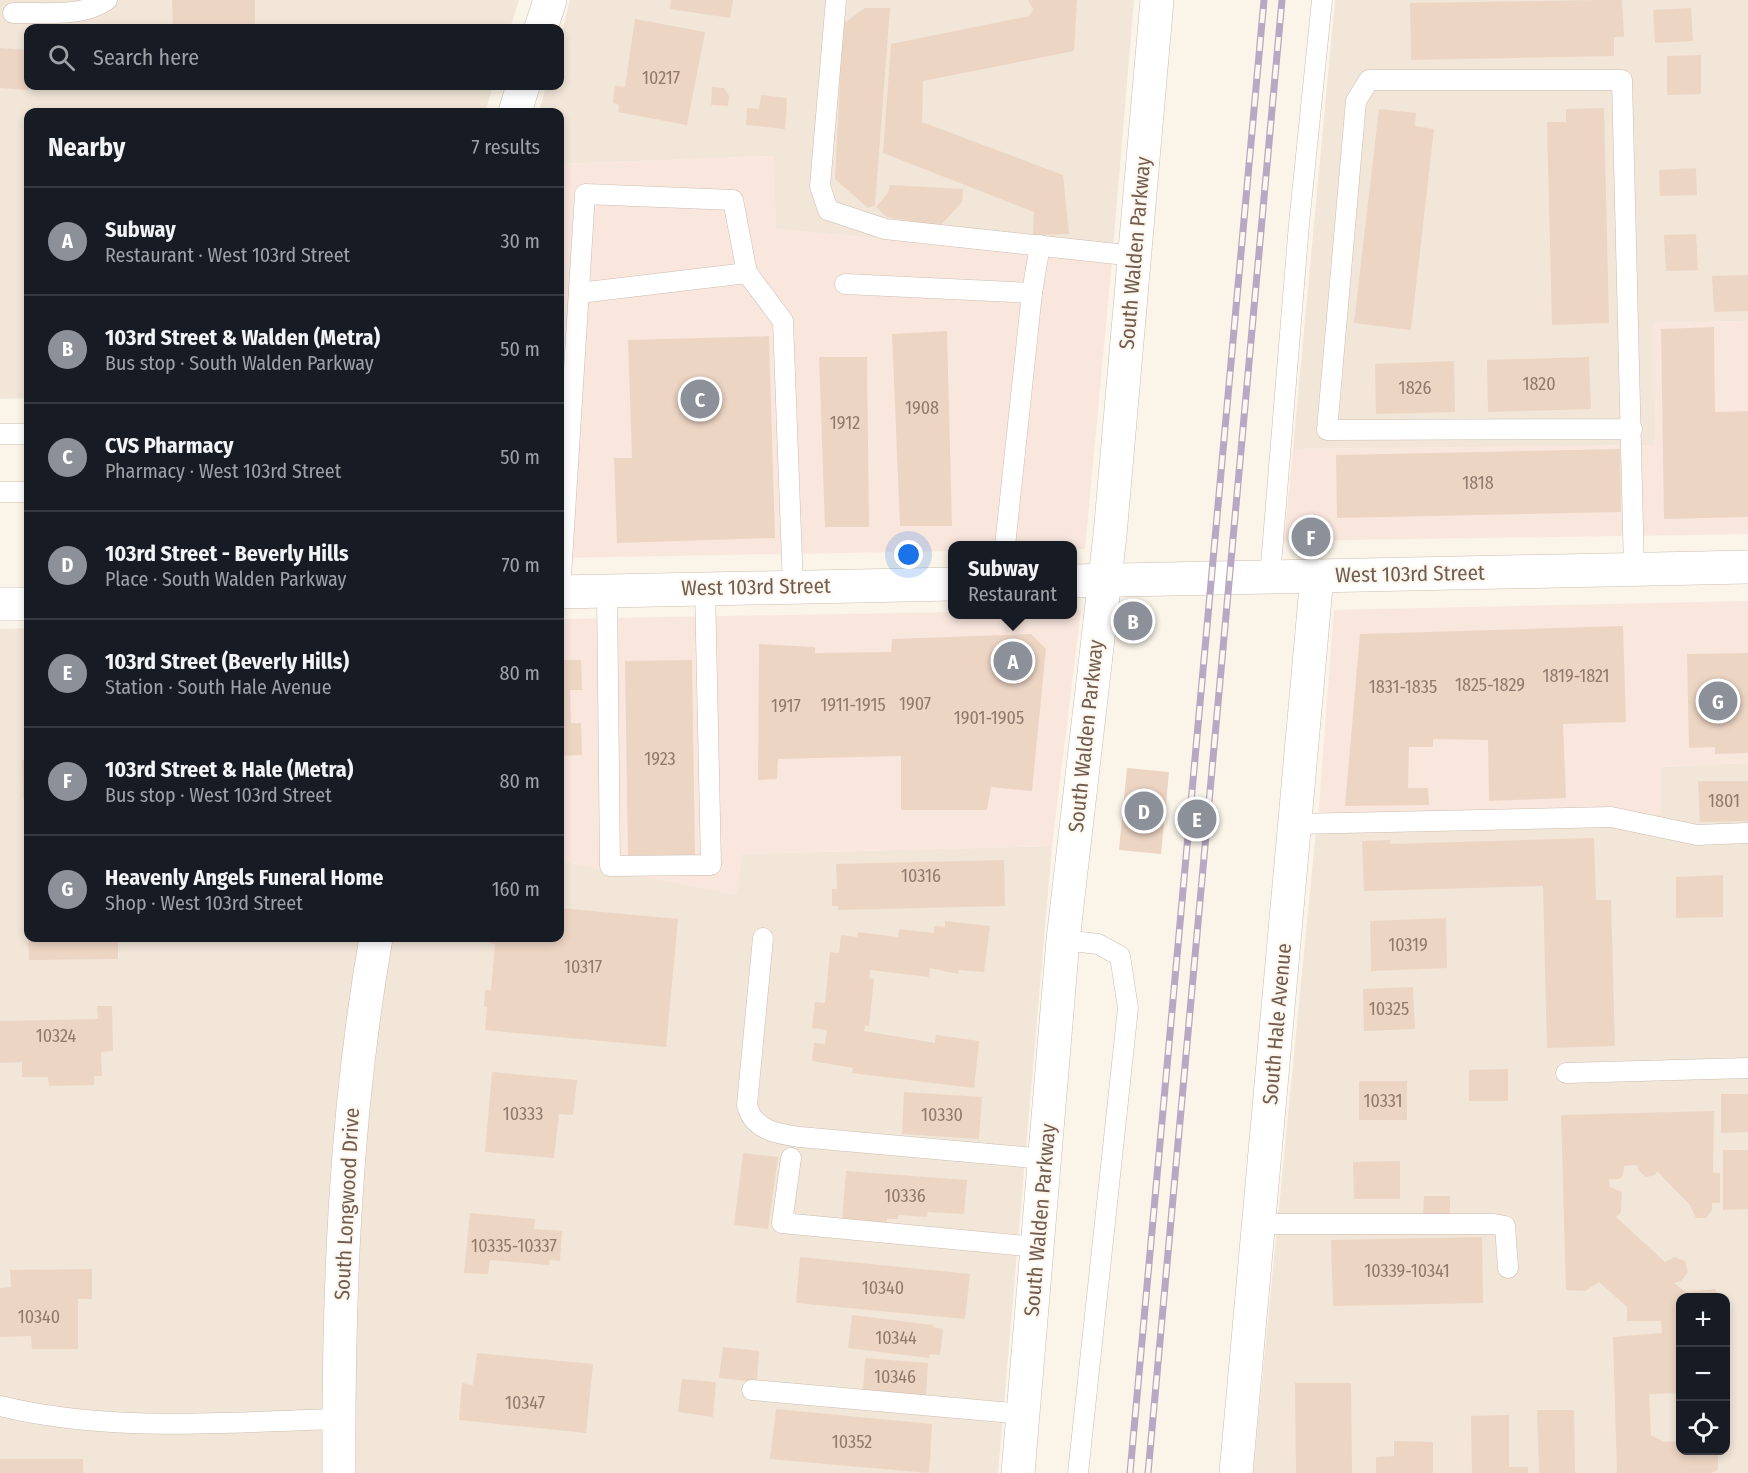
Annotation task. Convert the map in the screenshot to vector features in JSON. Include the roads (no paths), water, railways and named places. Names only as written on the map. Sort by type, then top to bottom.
[{"type":"street","points":[[542,24],[550,0]]},
{"type":"street","name":"South Walden Parkway","points":[[1018,1473],[1063,940],[1105,580],[1158,0]]},
{"type":"street","points":[[516,108],[522,90]]},
{"type":"street","name":"West 103rd Street","points":[[1077,581],[1748,567]]},
{"type":"street","name":"South Hale Avenue","points":[[1236,1473],[1317,576]]},
{"type":"street","name":"West 103rd Street","points":[[564,592],[948,584]]},
{"type":"street","points":[[0,604],[24,604]]},
{"type":"street","name":"South Longwood Drive","points":[[339,1473],[348,1140],[365,1000],[375,942]]},
{"type":"lane","points":[[13,13],[73,12],[96,8],[107,0]]},
{"type":"lane","points":[[836,0],[820,186],[828,210],[885,230],[1135,255]]},
{"type":"lane","points":[[1270,577],[1299,224],[1322,0]]},
{"type":"lane","points":[[1632,429],[1327,430],[1356,101],[1369,80],[1622,80],[1632,429],[1634,570]]},
{"type":"lane","points":[[564,529],[585,194],[733,200],[747,273],[783,321],[793,587]]},
{"type":"lane","points":[[1006,541],[1032,293],[1040,245]]},
{"type":"lane","points":[[579,293],[747,273]]},
{"type":"lane","points":[[845,284],[1032,293]]},
{"type":"lane","points":[[0,434],[24,434]]},
{"type":"lane","points":[[0,492],[24,492]]},
{"type":"lane","points":[[607,591],[610,866],[711,865],[705,588]]},
{"type":"lane","points":[[1295,824],[1611,817],[1697,835],[1748,833]]},
{"type":"lane","points":[[763,938],[747,1105],[750,1116],[757,1124],[770,1132],[800,1137],[1045,1159]]},
{"type":"lane","points":[[1063,940],[1098,944],[1120,956],[1128,1008],[1078,1473]]},
{"type":"lane","points":[[1566,1073],[1748,1068]]},
{"type":"lane","points":[[791,1158],[782,1223],[1037,1247]]},
{"type":"lane","points":[[1259,1224],[1494,1224],[1505,1226],[1508,1268]]},
{"type":"lane","points":[[753,1390],[1024,1414]]},
{"type":"lane","points":[[0,1406],[45,1417],[105,1423],[339,1419]]},
{"type":"railway","points":[[1130,1473],[1264,0]]},
{"type":"railway","points":[[1148,1473],[1282,0]]},
{"type":"place","name":"CVS Pharmacy","points":[[700,399]]},
{"type":"place","name":"103rd Street & Hale (Metra)","points":[[1311,537]]},
{"type":"place","name":"103rd Street & Walden (Metra)","points":[[1133,621]]},
{"type":"place","name":"Subway","points":[[1013,661]]},
{"type":"place","name":"Heavenly Angels Funeral Home","points":[[1718,701]]},
{"type":"place","name":"103rd Street - Beverly Hills","points":[[1144,811]]},
{"type":"place","name":"103rd Street (Beverly Hills)","points":[[1197,819]]}]
